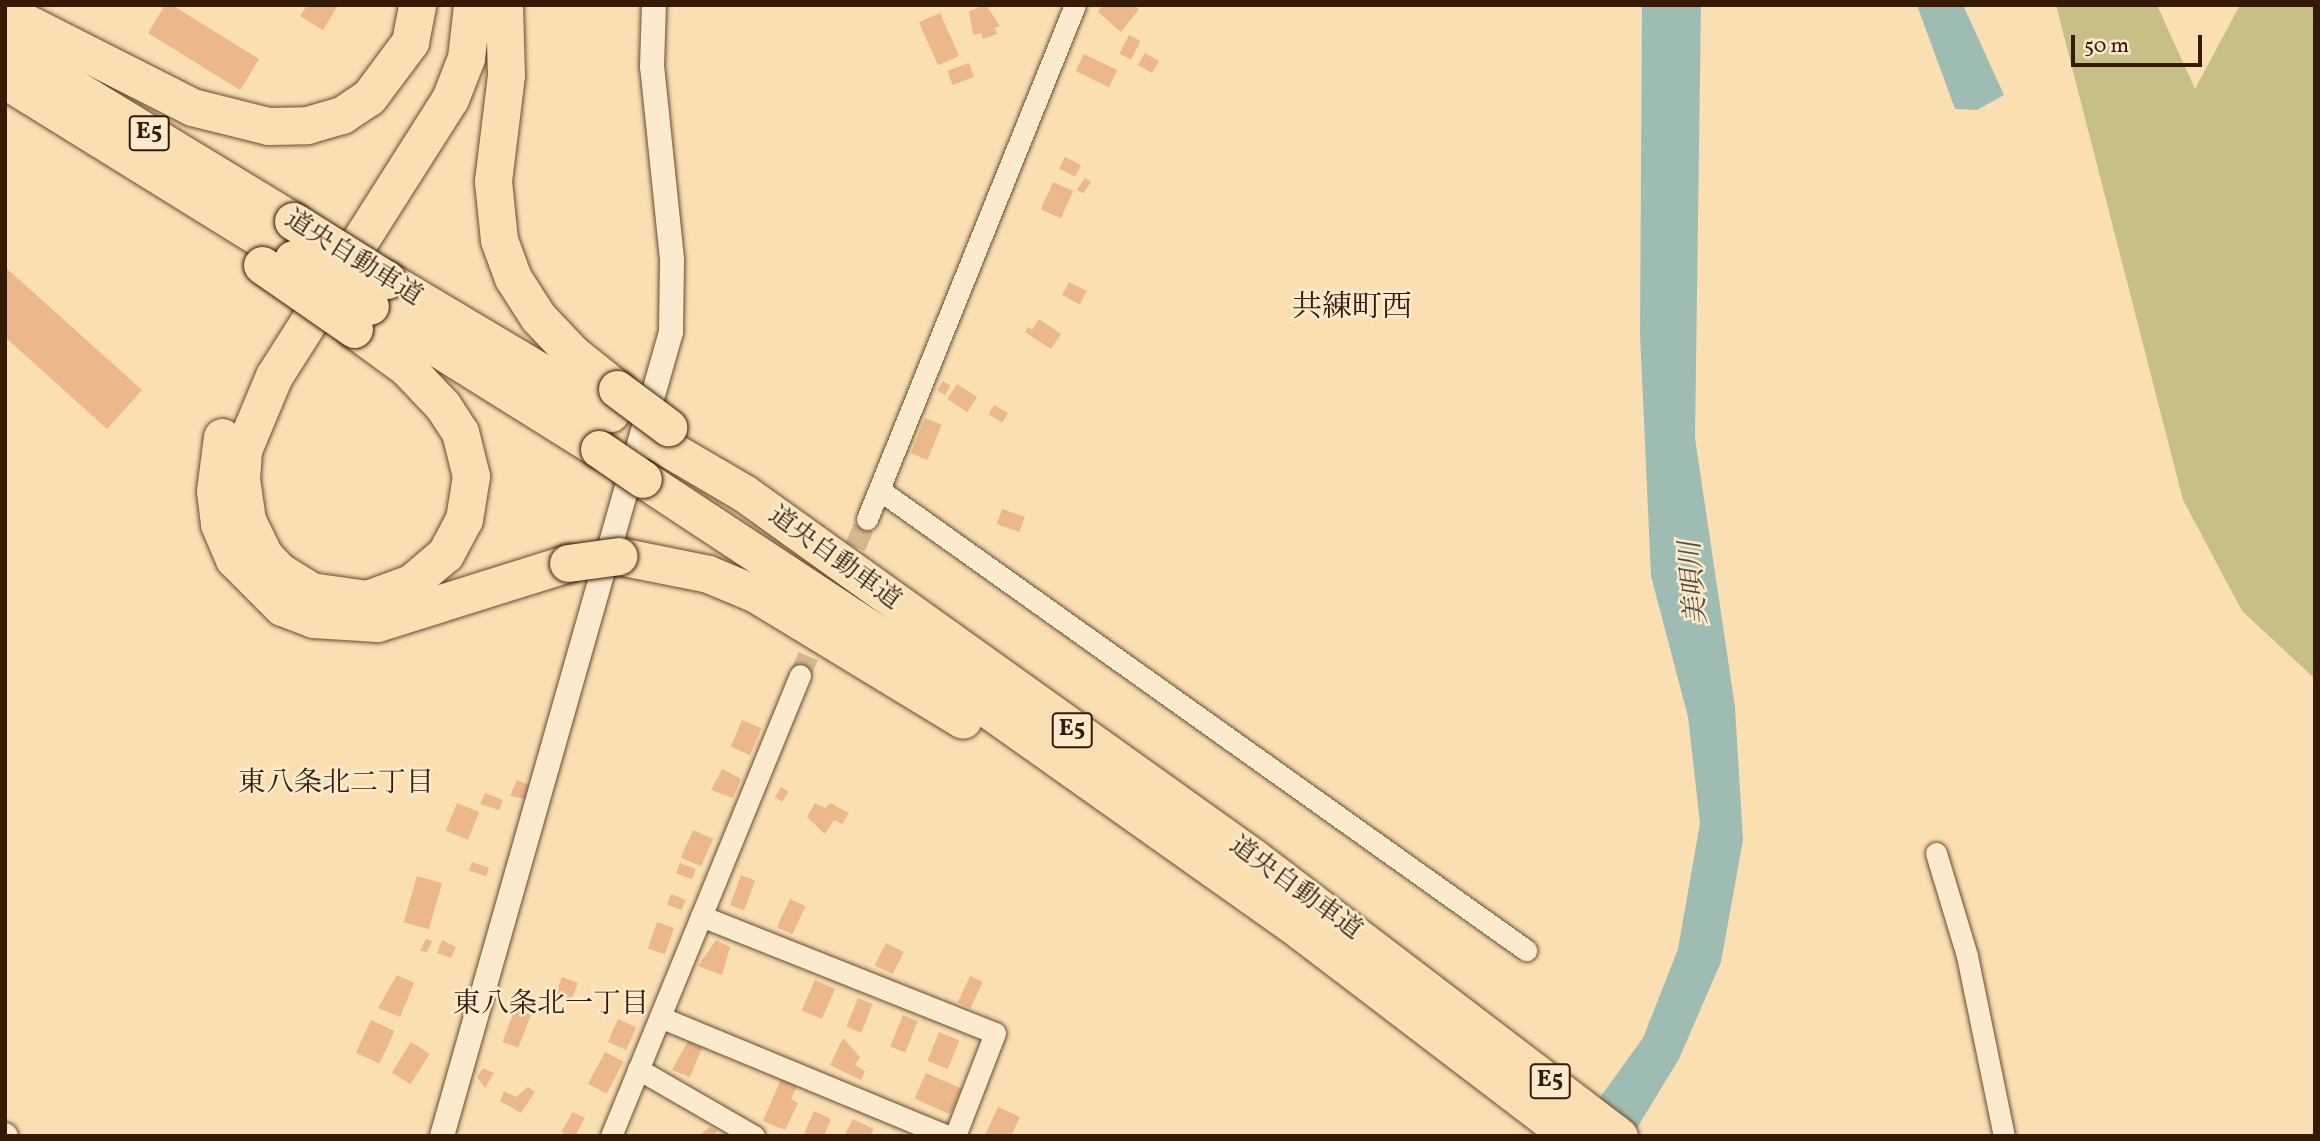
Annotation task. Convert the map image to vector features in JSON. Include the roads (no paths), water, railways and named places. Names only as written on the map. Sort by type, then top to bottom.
[{"type":"highway","points":[[5,12],[192,107],[268,126],[307,125],[342,115],[369,97],[410,42],[417,5]]},
{"type":"highway","points":[[447,5],[445,51],[419,113],[259,354],[230,412],[218,448],[215,491],[219,524],[234,559],[282,607],[313,619],[347,623],[377,623],[568,563],[619,556],[708,574],[756,594],[1302,932]]},
{"type":"highway","points":[[277,245],[370,305],[407,368],[443,406],[460,432],[471,476],[464,519],[445,554],[411,583],[367,598],[312,591],[278,570],[264,555],[247,520],[241,479],[243,450],[274,376],[450,99],[466,58],[472,5]]},
{"type":"highway","points":[[504,5],[506,75],[493,181],[499,240],[513,278],[538,317],[613,401]]},
{"type":"highway","name":"道央自動車道","points":[[5,46],[277,245]]},
{"type":"highway","name":"道央自動車道","points":[[5,80],[277,245],[643,478],[934,671],[1302,932],[1619,1136]]},
{"type":"highway","name":"道央自動車道","points":[[370,305],[613,401],[1254,858],[1471,1039],[1570,1136]]},
{"type":"street","points":[[442,1136],[671,332],[672,259],[652,67],[654,5]]},
{"type":"street","points":[[867,519],[881,491],[1075,5]]},
{"type":"street","points":[[881,491],[1526,950]]},
{"type":"street","points":[[611,1136],[800,675]]},
{"type":"street","points":[[1936,853],[1967,956],[2004,1136]]},
{"type":"street","points":[[701,916],[995,1033],[955,1136]]},
{"type":"street","points":[[660,1017],[947,1136]]},
{"type":"street","points":[[638,1069],[754,1136]]},
{"type":"water","name":"美唄川","points":[[1642,5],[1701,5],[1695,438],[1735,707],[1743,840],[1721,962],[1679,1059],[1632,1136],[1572,1136],[1643,1038],[1678,949],[1700,823],[1688,717],[1651,576],[1640,334]]},
{"type":"water","points":[[1917,5],[1963,5],[2004,95],[1977,110],[1955,109]]},
{"type":"tunnel","points":[[843,575],[867,519]]},
{"type":"tunnel","points":[[800,675],[822,623]]},
{"type":"district","name":"共練町西","points":[[1352,308]]},
{"type":"district","name":"東八条北二丁目","points":[[336,784]]},
{"type":"district","name":"東八条北一丁目","points":[[551,1005]]}]
